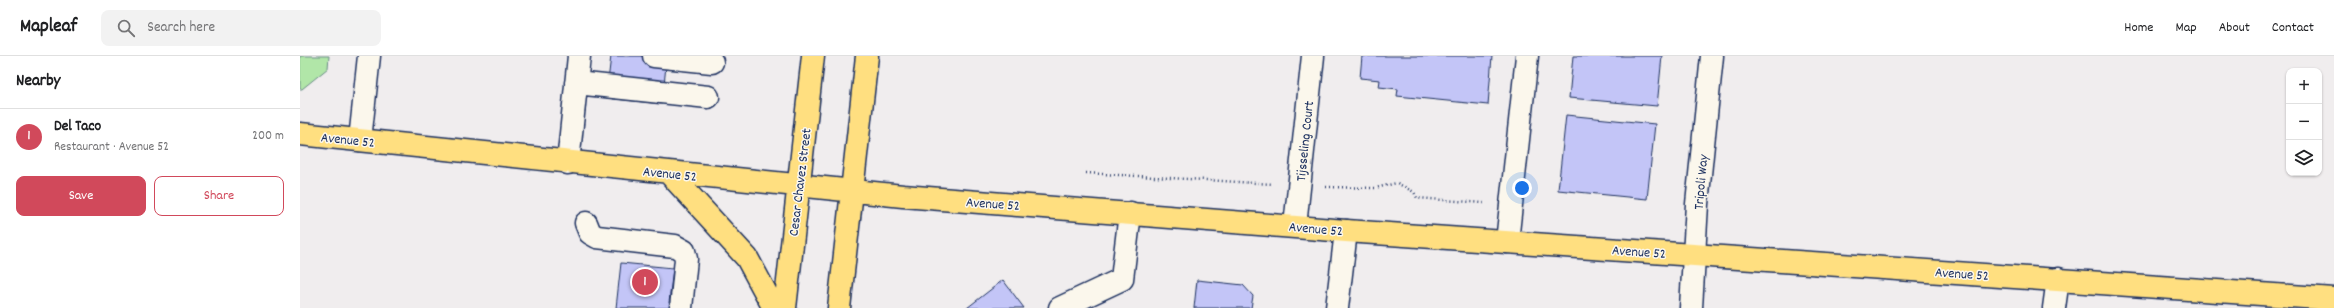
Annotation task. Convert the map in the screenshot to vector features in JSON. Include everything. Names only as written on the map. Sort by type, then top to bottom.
[{"type":"main road","name":"Cesar Chavez Street","points":[[785,308],[814,56]]},
{"type":"main road","points":[[839,308],[867,56]]},
{"type":"main road","name":"Avenue 52","points":[[300,134],[568,163],[852,191],[1346,231],[2334,299]]},
{"type":"main road","points":[[669,173],[736,245],[764,287],[774,308]]},
{"type":"street","points":[[360,140],[369,56]]},
{"type":"street","points":[[568,163],[579,56]]},
{"type":"street","points":[[654,56],[712,62]]},
{"type":"street","name":"Tijsseling Court","points":[[1295,226],[1313,56]]},
{"type":"street","points":[[1507,242],[1527,56]]},
{"type":"street","name":"Tripoli Way","points":[[1691,308],[1697,204],[1712,56]]},
{"type":"street","points":[[576,83],[708,97]]},
{"type":"street","points":[[1060,308],[1122,279],[1130,213]]},
{"type":"street","points":[[586,223],[590,233],[597,237],[675,246],[684,251],[686,259],[681,308]]},
{"type":"street","points":[[1337,308],[1346,231]]},
{"type":"street","points":[[2054,308],[2058,279]]},
{"type":"green space","points":[[300,56],[329,56],[328,68],[302,89],[300,89]]},
{"type":"building","points":[[611,56],[667,56],[662,104],[606,98]]},
{"type":"building","points":[[1362,56],[1492,56],[1488,105],[1397,96],[1398,89],[1379,87],[1380,80],[1360,78]]},
{"type":"building","points":[[1573,56],[1662,56],[1657,106],[1569,98]]},
{"type":"building","points":[[1566,115],[1655,124],[1647,199],[1558,190]]},
{"type":"building","points":[[621,263],[673,268],[669,303],[672,303],[672,308],[616,308]]},
{"type":"building","points":[[1003,280],[1024,308],[967,308]]},
{"type":"building","points":[[1197,280],[1243,285],[1253,296],[1251,308],[1194,308]]},
{"type":"place","name":"Del Taco","points":[[645,282]]}]
